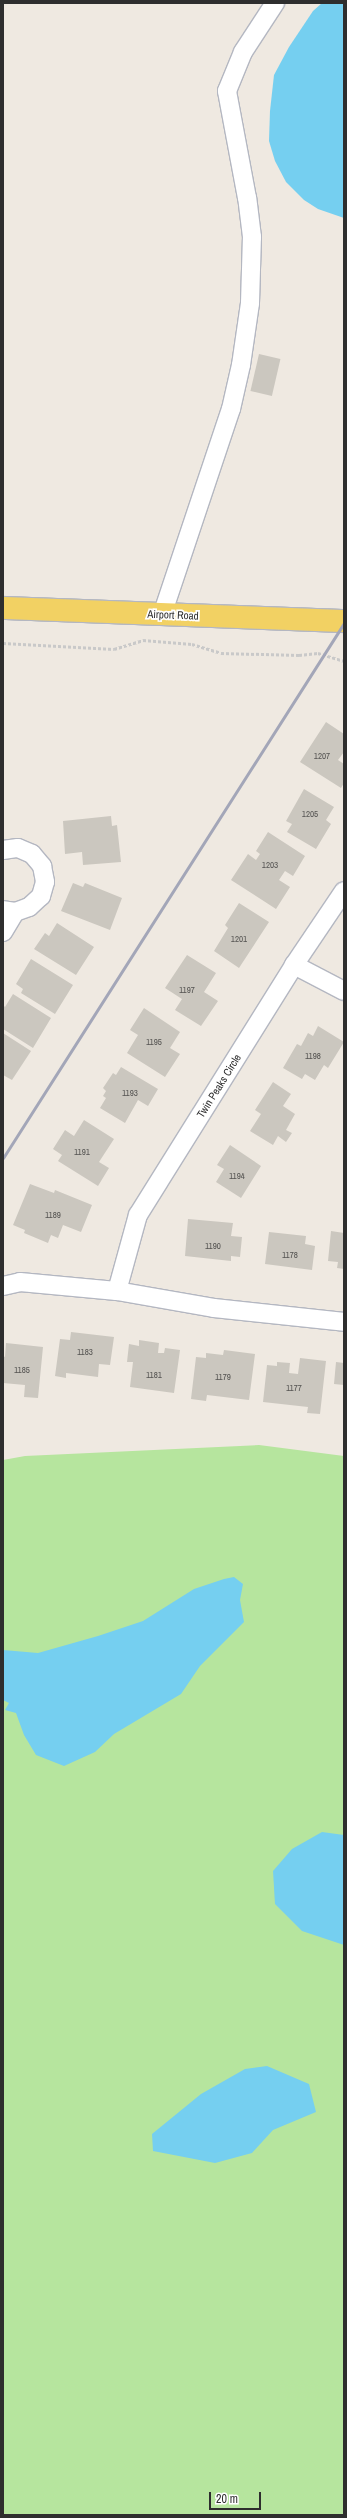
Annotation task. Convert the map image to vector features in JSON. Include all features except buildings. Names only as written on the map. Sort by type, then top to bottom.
[{"type":"main road","name":"Airport Road","points":[[3,608],[344,621]]},
{"type":"street","points":[[162,615],[231,409],[241,365],[250,304],[252,237],[248,198],[227,90],[243,52],[275,3]]},
{"type":"street","points":[[3,850],[18,848],[32,854],[40,862],[45,876],[45,887],[38,901],[25,910],[9,911],[3,932]]},
{"type":"street","name":"Twin Peaks Circle","points":[[117,1292],[138,1215],[294,965],[344,890]]},
{"type":"street","points":[[294,965],[344,991]]},
{"type":"street","points":[[3,1286],[20,1282],[117,1292],[214,1308],[344,1322]]},
{"type":"path","points":[[3,643],[114,649],[143,640],[192,644],[221,653],[290,655],[318,653],[344,661]]},
{"type":"green space","points":[[259,1445],[344,1456],[344,2515],[3,2515],[3,1460],[25,1456]]},
{"type":"water","points":[[322,3],[344,3],[344,218],[318,209],[304,200],[286,182],[275,161],[269,141],[270,111],[274,75],[289,47],[313,11]]},
{"type":"water","points":[[234,1577],[243,1584],[240,1600],[244,1622],[200,1666],[181,1694],[114,1734],[95,1752],[64,1766],[36,1755],[24,1735],[16,1713],[5,1710],[9,1703],[3,1700],[3,1650],[38,1653],[98,1636],[143,1621],[194,1589]]},
{"type":"water","points":[[322,1832],[344,1835],[344,1945],[302,1931],[275,1904],[273,1871],[292,1849]]},
{"type":"water","points":[[267,2066],[309,2084],[316,2112],[273,2130],[252,2153],[215,2163],[153,2151],[152,2134],[201,2094],[245,2069]]},
{"type":"railway","points":[[3,1158],[344,623]]}]
